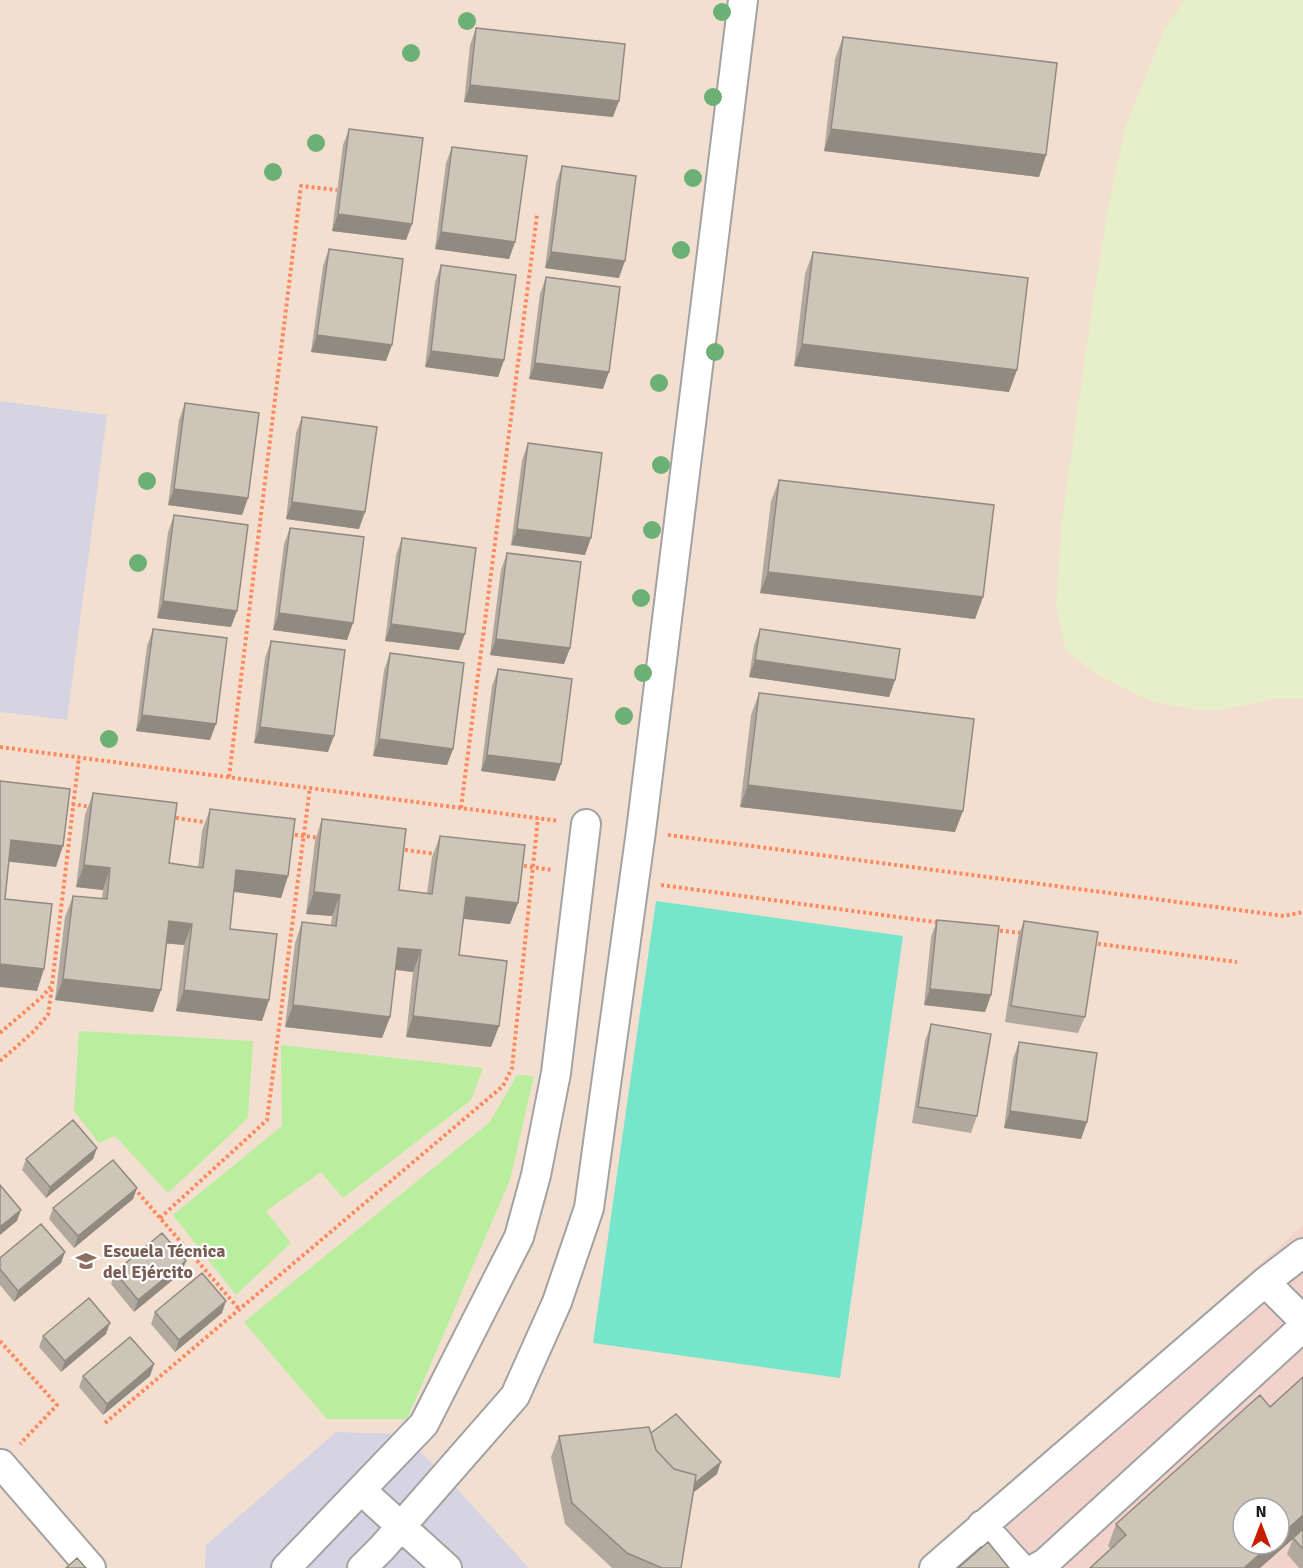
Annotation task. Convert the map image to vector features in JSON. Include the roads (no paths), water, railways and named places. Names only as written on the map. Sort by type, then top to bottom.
[{"type":"lane","points":[[362,1568],[515,1396],[557,1302],[589,1208],[641,831],[743,0]]},
{"type":"lane","points":[[286,1568],[424,1424],[519,1237],[536,1175],[556,1073],[586,824]]},
{"type":"lane","points":[[934,1568],[1265,1282],[1303,1253]]},
{"type":"lane","points":[[1265,1282],[1303,1320]]},
{"type":"lane","points":[[1036,1568],[1045,1563],[1303,1328]]},
{"type":"lane","points":[[1,1464],[91,1568]]},
{"type":"lane","points":[[361,1490],[447,1568]]},
{"type":"lane","points":[[982,1525],[1021,1568]]},
{"type":"place","name":"Escuela Técnica del Ejército","points":[[86,1261]]}]
